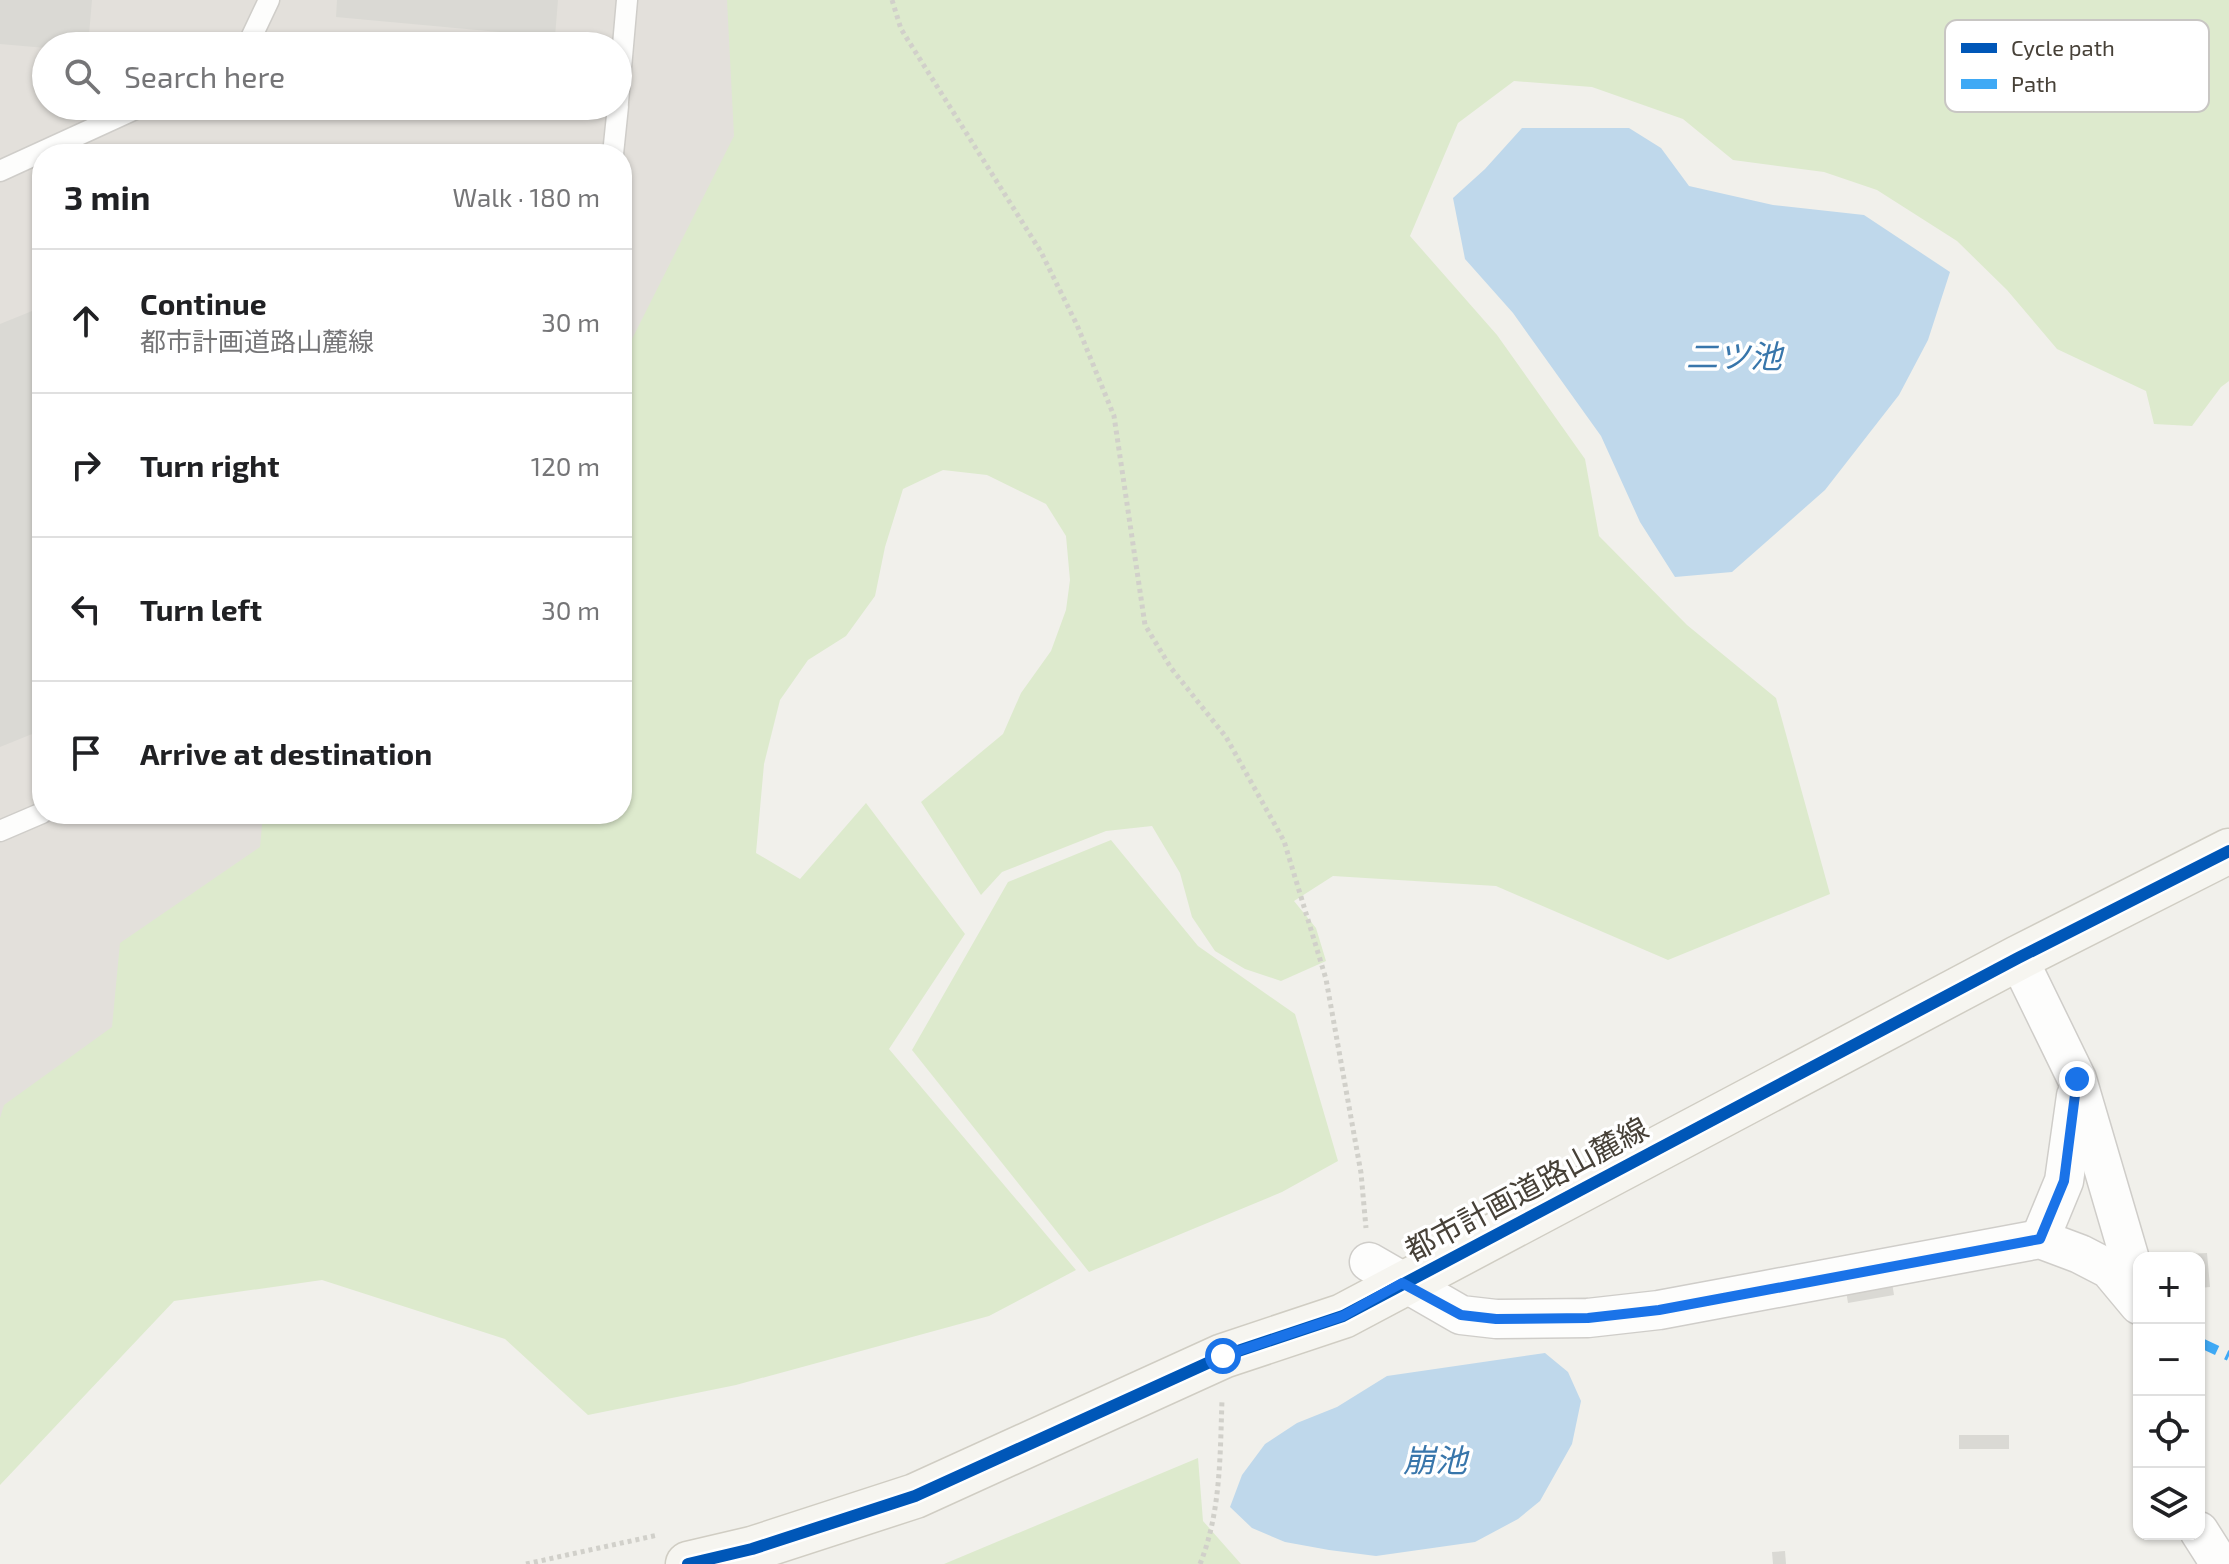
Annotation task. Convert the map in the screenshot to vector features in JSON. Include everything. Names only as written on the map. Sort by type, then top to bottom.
[{"type":"street","name":"都市計画道路山麓線","points":[[679,1548],[752,1549],[915,1496],[1223,1356],[1343,1316],[1386,1273],[2229,851]]},
{"type":"street","points":[[2018,958],[2077,1079],[2133,1270]]},
{"type":"street","points":[[2040,1239],[2064,1181],[2077,1079]]},
{"type":"street","points":[[1386,1273],[1461,1315],[1496,1319],[1588,1318],[1659,1310],[2040,1239],[2109,1269],[2133,1298]]},
{"type":"street","points":[[2205,1540],[2220,1564]]},
{"type":"lane","points":[[254,32],[269,0]]},
{"type":"lane","points":[[624,32],[627,0]]},
{"type":"lane","points":[[59,144],[111,120]]},
{"type":"lane","points":[[614,144],[616,120]]},
{"type":"lane","points":[[0,171],[32,156]]},
{"type":"lane","points":[[0,831],[32,817]]},
{"type":"path","points":[[892,0],[901,29],[1041,252],[1093,364],[1114,416],[1145,625],[1171,668],[1226,737],[1284,841],[1326,979],[1361,1173],[1386,1273]]},
{"type":"path","points":[[1200,1564],[1211,1537],[1219,1468],[1223,1356]]},
{"type":"path","points":[[526,1564],[679,1548]]},
{"type":"shaded area","points":[[0,0],[753,0],[735,416],[632,516],[632,144],[32,144],[32,824],[317,824],[0,1212]]},
{"type":"green space","points":[[727,0],[2229,0],[2229,381],[2192,426],[2154,424],[2146,391],[2057,349],[2007,290],[1957,241],[1877,190],[1824,172],[1733,160],[1683,119],[1592,87],[1514,81],[1458,123],[1410,236],[1497,335],[1585,459],[1599,536],[1687,625],[1776,698],[1830,894],[1668,960],[1496,886],[1333,876],[1294,901],[1316,928],[1326,961],[1281,981],[1245,969],[1215,951],[1192,917],[1180,873],[1152,826],[1106,831],[1002,872],[981,895],[921,802],[1003,734],[1021,693],[1051,651],[1066,610],[1070,580],[1066,536],[1046,504],[987,475],[943,470],[903,489],[885,547],[875,596],[846,636],[808,660],[780,700],[764,764],[756,853],[800,879],[866,803],[965,934],[889,1049],[1076,1270],[989,1316],[736,1385],[588,1415],[505,1339],[322,1280],[174,1301],[0,1485],[0,1118],[4,1105],[112,1027],[120,943],[260,847],[262,824],[632,824],[632,339],[734,136]]},
{"type":"green space","points":[[1111,840],[1198,946],[1295,1014],[1338,1161],[1282,1192],[1089,1272],[912,1050],[1008,882]]},
{"type":"green space","points":[[1198,1458],[1203,1521],[1241,1564],[944,1564]]},
{"type":"water","name":"二ツ池","points":[[1522,128],[1629,128],[1661,148],[1689,186],[1773,205],[1864,215],[1950,272],[1928,340],[1899,395],[1825,490],[1732,572],[1675,577],[1640,522],[1601,436],[1513,313],[1465,259],[1453,198],[1485,169]]},
{"type":"water","name":"崩池","points":[[1545,1353],[1568,1372],[1581,1401],[1572,1444],[1540,1501],[1518,1519],[1475,1542],[1376,1556],[1329,1550],[1285,1542],[1252,1528],[1230,1507],[1242,1475],[1265,1444],[1297,1423],[1337,1407],[1387,1376]]},
{"type":"building","points":[[0,0],[92,0],[89,32],[32,32],[32,47],[0,44]]},
{"type":"building","points":[[337,0],[558,0],[555,32],[500,32],[336,17]]},
{"type":"building","points":[[32,311],[32,734],[0,747],[0,324]]},
{"type":"building","points":[[2205,1253],[2210,1287],[2205,1287]]},
{"type":"building","points":[[1891,1276],[1894,1295],[1848,1303],[1845,1285]]},
{"type":"building","points":[[1959,1435],[2009,1435],[2009,1449],[1959,1449]]},
{"type":"building","points":[[1785,1551],[1786,1564],[1773,1564],[1772,1552]]},
{"type":"marked path","points":[[2205,1345],[2229,1356]]},
{"type":"cycle path","points":[[688,1564],[752,1549],[915,1496],[1223,1356],[1343,1316],[2018,958],[2229,851]]},
{"type":"route","points":[[1223,1356],[1343,1316],[1402,1283],[1461,1315],[1496,1319],[1588,1318],[1659,1310],[2040,1239],[2064,1181],[2077,1079]]}]
